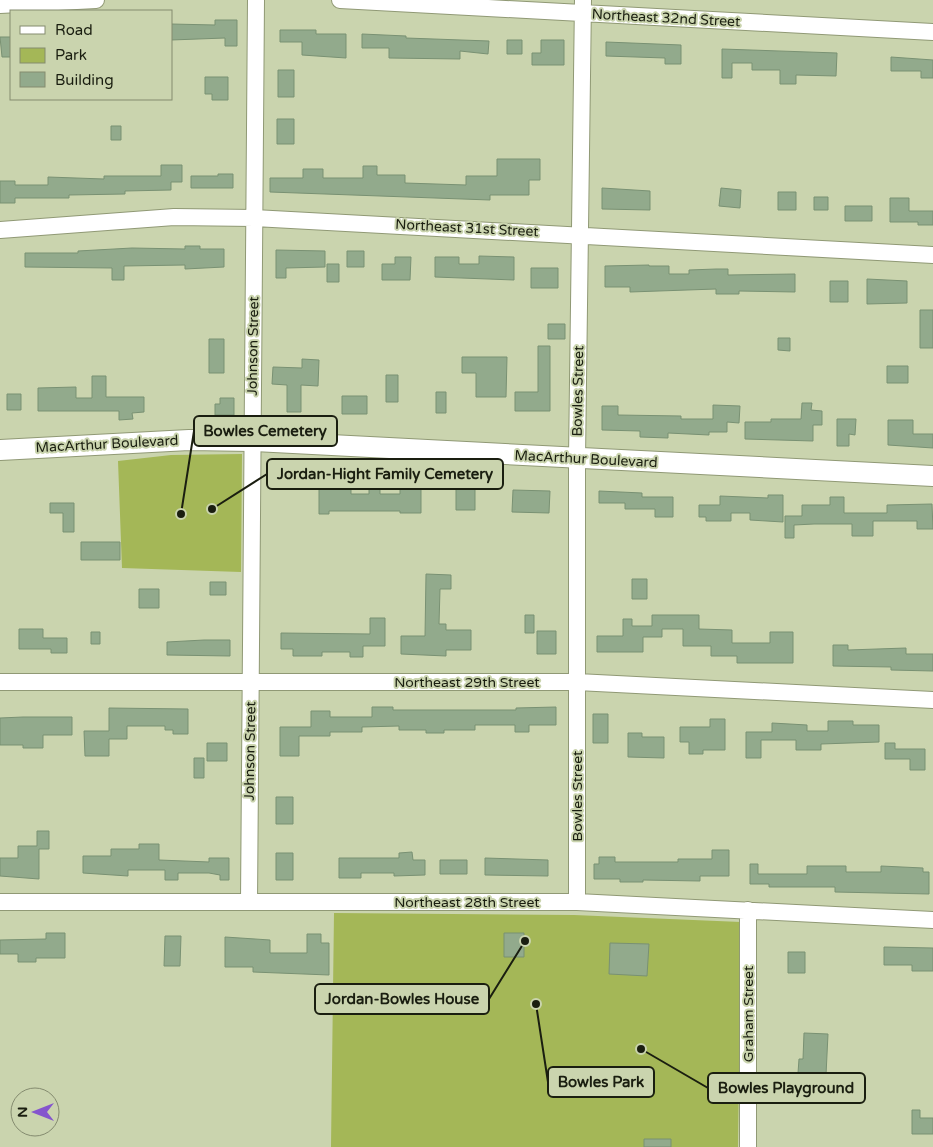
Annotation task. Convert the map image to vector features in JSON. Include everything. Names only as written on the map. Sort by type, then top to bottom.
[{"type":"main road","name":"MacArthur Boulevard","points":[[0,450],[189,440],[252,441],[933,476]]},
{"type":"street","points":[[0,5],[96,0]]},
{"type":"street","name":"Johnson Street","points":[[248,902],[256,0]]},
{"type":"street","name":"Northeast 32nd Street","points":[[340,0],[583,6],[933,32]]},
{"type":"street","name":"Bowles Street","points":[[577,902],[578,458],[583,6]]},
{"type":"street","name":"Northeast 31st Street","points":[[0,230],[174,217],[254,218],[933,255]]},
{"type":"street","name":"Northeast 29th Street","points":[[0,682],[577,682],[933,700]]},
{"type":"street","name":"Northeast 28th Street","points":[[0,902],[577,902],[933,920]]},
{"type":"street","name":"Graham Street","points":[[748,910],[748,1147]]},
{"type":"green space","points":[[242,454],[241,572],[122,568],[118,461],[171,455]]},
{"type":"green space","points":[[334,913],[574,915],[741,922],[738,1147],[331,1147]]},
{"type":"building","points":[[215,20],[237,20],[237,46],[225,46],[225,38],[172,40],[172,24],[215,25]]},
{"type":"building","points":[[280,30],[316,30],[316,34],[346,34],[346,58],[302,55],[302,42],[280,42]]},
{"type":"building","points":[[362,34],[406,36],[406,38],[489,41],[488,54],[460,51],[460,59],[389,58],[389,48],[362,48]]},
{"type":"building","points":[[0,37],[10,37],[10,57],[2,57]]},
{"type":"building","points":[[507,40],[522,40],[522,54],[507,54]]},
{"type":"building","points":[[541,40],[564,40],[564,65],[532,65],[532,53],[541,53]]},
{"type":"building","points":[[606,42],[681,45],[681,64],[665,64],[665,58],[606,56]]},
{"type":"building","points":[[722,49],[837,53],[836,76],[796,75],[796,84],[780,84],[780,70],[752,70],[752,63],[732,63],[732,78],[722,78]]},
{"type":"building","points":[[891,57],[933,60],[933,78],[921,78],[921,71],[891,71]]},
{"type":"building","points":[[278,70],[294,70],[294,97],[278,97]]},
{"type":"building","points":[[205,77],[228,77],[228,100],[212,100],[212,94],[205,94]]},
{"type":"building","points":[[277,119],[294,119],[294,144],[277,144]]},
{"type":"building","points":[[111,126],[121,126],[121,140],[111,140]]},
{"type":"building","points":[[497,159],[540,159],[540,180],[529,180],[529,195],[490,195],[490,200],[270,192],[270,178],[303,178],[303,169],[323,169],[323,178],[363,178],[363,166],[377,166],[377,175],[405,175],[405,183],[466,185],[466,176],[497,176]]},
{"type":"building","points":[[161,165],[182,165],[182,182],[171,182],[171,190],[125,191],[125,194],[69,195],[69,198],[15,198],[15,203],[0,203],[0,181],[15,181],[15,185],[48,185],[48,177],[104,179],[104,176],[161,176]]},
{"type":"building","points":[[218,174],[233,174],[233,188],[191,188],[191,176],[218,176]]},
{"type":"building","points":[[602,188],[650,191],[650,210],[602,209]]},
{"type":"building","points":[[721,188],[741,190],[740,208],[719,206]]},
{"type":"building","points":[[778,192],[796,192],[796,210],[778,210]]},
{"type":"building","points":[[814,197],[828,197],[828,210],[814,210]]},
{"type":"building","points":[[890,198],[909,198],[909,211],[933,211],[933,225],[918,225],[918,222],[890,222]]},
{"type":"building","points":[[845,206],[872,206],[872,221],[845,221]]},
{"type":"building","points":[[185,246],[200,246],[200,249],[224,249],[224,267],[185,269],[185,265],[124,266],[124,280],[112,280],[112,268],[25,267],[25,253],[78,253],[78,251],[132,248],[185,249]]},
{"type":"building","points":[[276,250],[325,251],[325,267],[286,268],[286,278],[276,278]]},
{"type":"building","points":[[347,251],[364,251],[364,267],[347,267]]},
{"type":"building","points":[[479,256],[514,257],[514,280],[435,277],[435,257],[459,257],[459,264],[479,264]]},
{"type":"building","points":[[395,257],[411,257],[410,280],[382,280],[382,264],[395,264]]},
{"type":"building","points":[[327,264],[339,264],[339,282],[327,282]]},
{"type":"building","points":[[605,266],[669,266],[669,274],[689,274],[689,270],[728,269],[728,275],[795,274],[795,292],[739,291],[739,294],[716,294],[716,289],[630,292],[630,287],[605,287]]},
{"type":"building","points":[[531,268],[558,268],[558,288],[531,288]]},
{"type":"building","points":[[867,279],[907,281],[907,303],[867,304]]},
{"type":"building","points":[[830,281],[848,281],[848,302],[830,302]]},
{"type":"building","points":[[920,310],[933,310],[933,348],[920,348]]},
{"type":"building","points":[[548,324],[565,324],[565,339],[548,339]]},
{"type":"building","points":[[778,338],[790,338],[790,351],[778,350]]},
{"type":"building","points":[[209,339],[224,339],[224,373],[209,373]]},
{"type":"building","points":[[538,346],[550,346],[550,411],[515,411],[515,392],[538,392]]},
{"type":"building","points":[[462,357],[507,357],[506,397],[476,397],[476,373],[462,373]]},
{"type":"building","points":[[302,359],[319,360],[318,386],[301,385],[301,412],[287,412],[287,385],[272,384],[273,367],[302,368]]},
{"type":"building","points":[[887,366],[908,366],[908,383],[887,383]]},
{"type":"building","points":[[386,375],[398,375],[398,402],[386,402]]},
{"type":"building","points":[[92,376],[106,376],[106,397],[144,397],[144,412],[132,413],[133,419],[119,420],[119,411],[38,411],[38,388],[76,387],[76,398],[92,398]]},
{"type":"building","points":[[436,392],[446,392],[446,413],[436,413]]},
{"type":"building","points":[[7,394],[21,394],[21,410],[7,410]]},
{"type":"building","points":[[342,396],[367,396],[367,414],[342,414]]},
{"type":"building","points":[[220,398],[234,398],[234,415],[215,415],[215,404],[220,404]]},
{"type":"building","points":[[802,403],[812,403],[811,410],[822,411],[822,425],[813,425],[813,441],[745,439],[745,422],[771,422],[771,419],[801,419]]},
{"type":"building","points":[[713,405],[740,406],[739,423],[727,422],[727,432],[709,432],[709,435],[668,433],[668,438],[640,437],[640,431],[602,430],[602,406],[618,406],[618,415],[681,416],[681,419],[713,419]]},
{"type":"building","points":[[837,419],[856,419],[855,435],[849,434],[849,446],[837,446]]},
{"type":"building","points":[[888,420],[913,420],[913,434],[933,434],[933,448],[888,445]]},
{"type":"building","points":[[456,485],[475,485],[475,510],[456,510]]},
{"type":"building","points":[[400,486],[421,486],[421,513],[400,513],[400,511],[329,511],[329,514],[319,514],[319,488],[351,487],[351,494],[369,494],[369,487],[380,487],[380,494],[400,494]]},
{"type":"building","points":[[513,490],[550,491],[549,513],[512,512]]},
{"type":"building","points":[[599,491],[642,493],[642,497],[673,497],[673,517],[655,517],[655,509],[625,509],[625,503],[599,503]]},
{"type":"building","points":[[768,495],[783,495],[783,522],[750,520],[750,513],[731,513],[731,521],[706,521],[706,517],[699,517],[699,505],[720,505],[720,496],[768,498]]},
{"type":"building","points":[[830,497],[844,497],[844,513],[887,513],[887,505],[932,504],[933,529],[917,529],[917,521],[873,521],[873,536],[852,536],[852,524],[794,525],[794,538],[785,538],[785,516],[802,516],[802,505],[830,505]]},
{"type":"building","points":[[50,503],[74,503],[74,532],[63,532],[63,513],[50,513]]},
{"type":"building","points":[[81,542],[120,542],[120,560],[81,560]]},
{"type":"building","points":[[426,574],[451,575],[451,589],[440,589],[439,624],[446,624],[446,630],[471,630],[471,650],[446,650],[446,656],[401,654],[401,636],[425,636]]},
{"type":"building","points":[[632,579],[647,579],[647,599],[632,599]]},
{"type":"building","points":[[210,582],[226,582],[226,595],[210,595]]},
{"type":"building","points":[[139,589],[159,589],[159,608],[139,608]]},
{"type":"building","points":[[525,615],[534,615],[534,633],[525,633]]},
{"type":"building","points":[[652,615],[699,615],[699,629],[732,630],[732,643],[770,643],[770,632],[793,632],[793,663],[737,663],[737,656],[711,656],[711,646],[683,646],[683,629],[662,629],[662,637],[643,637],[643,652],[597,652],[597,636],[623,636],[623,619],[632,619],[632,626],[652,626]]},
{"type":"building","points":[[370,618],[385,618],[385,646],[363,646],[363,657],[350,657],[350,652],[322,652],[322,656],[293,656],[293,649],[281,649],[281,633],[370,634]]},
{"type":"building","points":[[19,629],[43,629],[43,638],[67,638],[67,653],[51,653],[51,649],[19,649]]},
{"type":"building","points":[[537,631],[556,631],[556,654],[537,654]]},
{"type":"building","points":[[91,632],[100,632],[100,644],[91,644]]},
{"type":"building","points":[[230,640],[230,656],[167,655],[167,642]]},
{"type":"building","points":[[833,645],[848,645],[848,650],[906,648],[906,654],[933,654],[933,671],[891,670],[891,667],[833,666]]},
{"type":"building","points":[[372,707],[393,707],[393,710],[516,710],[516,708],[556,707],[556,725],[529,725],[529,732],[515,732],[515,725],[475,725],[475,730],[444,730],[444,733],[426,733],[426,730],[399,730],[399,726],[362,727],[362,732],[330,732],[330,736],[299,736],[299,756],[280,756],[280,727],[311,727],[311,711],[330,711],[330,717],[372,717]]},
{"type":"building","points":[[109,708],[188,709],[188,734],[173,734],[173,730],[165,730],[165,726],[127,726],[127,739],[109,739],[109,756],[85,756],[84,731],[109,731]]},
{"type":"building","points":[[593,714],[608,714],[608,743],[593,743]]},
{"type":"building","points":[[72,717],[72,735],[43,735],[43,748],[23,748],[23,745],[0,745],[0,718]]},
{"type":"building","points":[[710,719],[725,719],[725,750],[703,750],[703,754],[689,754],[689,742],[680,742],[680,727],[710,727]]},
{"type":"building","points":[[828,721],[853,721],[853,725],[879,725],[879,742],[821,744],[821,750],[796,750],[796,740],[761,740],[761,758],[746,758],[746,732],[772,732],[772,723],[807,725],[807,731],[828,731]]},
{"type":"building","points":[[628,733],[642,733],[642,737],[664,737],[664,758],[628,757]]},
{"type":"building","points":[[207,743],[227,743],[227,761],[207,761]]},
{"type":"building","points":[[885,743],[895,743],[895,749],[925,749],[925,770],[910,770],[910,759],[885,759]]},
{"type":"building","points":[[194,758],[204,758],[204,778],[194,778]]},
{"type":"building","points":[[276,797],[293,797],[293,824],[276,824]]},
{"type":"building","points":[[37,831],[49,831],[49,849],[39,849],[39,879],[0,876],[0,858],[18,858],[18,846],[37,846]]},
{"type":"building","points":[[139,844],[159,844],[159,860],[209,862],[209,858],[229,858],[229,880],[220,880],[220,875],[209,873],[178,873],[178,880],[165,880],[165,870],[128,870],[128,876],[83,873],[83,856],[111,856],[111,849],[139,849]]},
{"type":"building","points":[[712,850],[729,850],[729,876],[700,876],[700,881],[643,880],[643,882],[620,882],[620,879],[594,879],[594,864],[599,864],[599,857],[615,857],[615,862],[678,862],[678,859],[712,859]]},
{"type":"building","points":[[412,852],[413,860],[425,860],[425,875],[394,876],[394,873],[361,873],[361,878],[339,878],[339,858],[399,858],[399,853]]},
{"type":"building","points":[[276,853],[293,853],[293,880],[276,880]]},
{"type":"building","points":[[485,858],[548,860],[548,876],[485,875]]},
{"type":"building","points":[[440,860],[467,860],[467,874],[440,874]]},
{"type":"building","points":[[750,864],[758,864],[758,874],[807,874],[807,866],[846,866],[846,872],[881,872],[881,866],[923,868],[923,872],[929,872],[929,894],[835,892],[835,887],[769,887],[769,884],[750,884]]},
{"type":"building","points":[[46,933],[65,933],[65,958],[36,958],[36,962],[18,962],[18,954],[0,954],[0,940],[46,939]]},
{"type":"building","points":[[504,933],[524,933],[524,957],[504,957]]},
{"type":"building","points":[[307,934],[321,934],[321,943],[329,943],[329,975],[253,972],[253,967],[225,967],[225,937],[270,940],[270,953],[307,953]]},
{"type":"building","points":[[165,936],[181,936],[180,966],[164,966]]},
{"type":"building","points":[[610,943],[649,944],[647,976],[609,974]]},
{"type":"building","points":[[884,947],[933,948],[933,971],[912,971],[912,965],[884,965]]},
{"type":"building","points":[[788,952],[805,952],[805,973],[788,973]]},
{"type":"building","points":[[804,1033],[828,1034],[826,1075],[798,1073],[799,1059],[803,1059]]},
{"type":"building","points":[[912,1110],[920,1110],[920,1118],[933,1118],[933,1134],[912,1134]]},
{"type":"building","points":[[644,1139],[671,1139],[671,1147],[644,1147]]},
{"type":"place","name":"Jordan-Hight Family Cemetery","points":[[212,509]]},
{"type":"place","name":"Bowles Cemetery","points":[[181,514]]},
{"type":"place","name":"Jordan-Bowles House","points":[[525,941]]},
{"type":"place","name":"Bowles Park","points":[[536,1004]]},
{"type":"place","name":"Bowles Playground","points":[[641,1049]]}]
